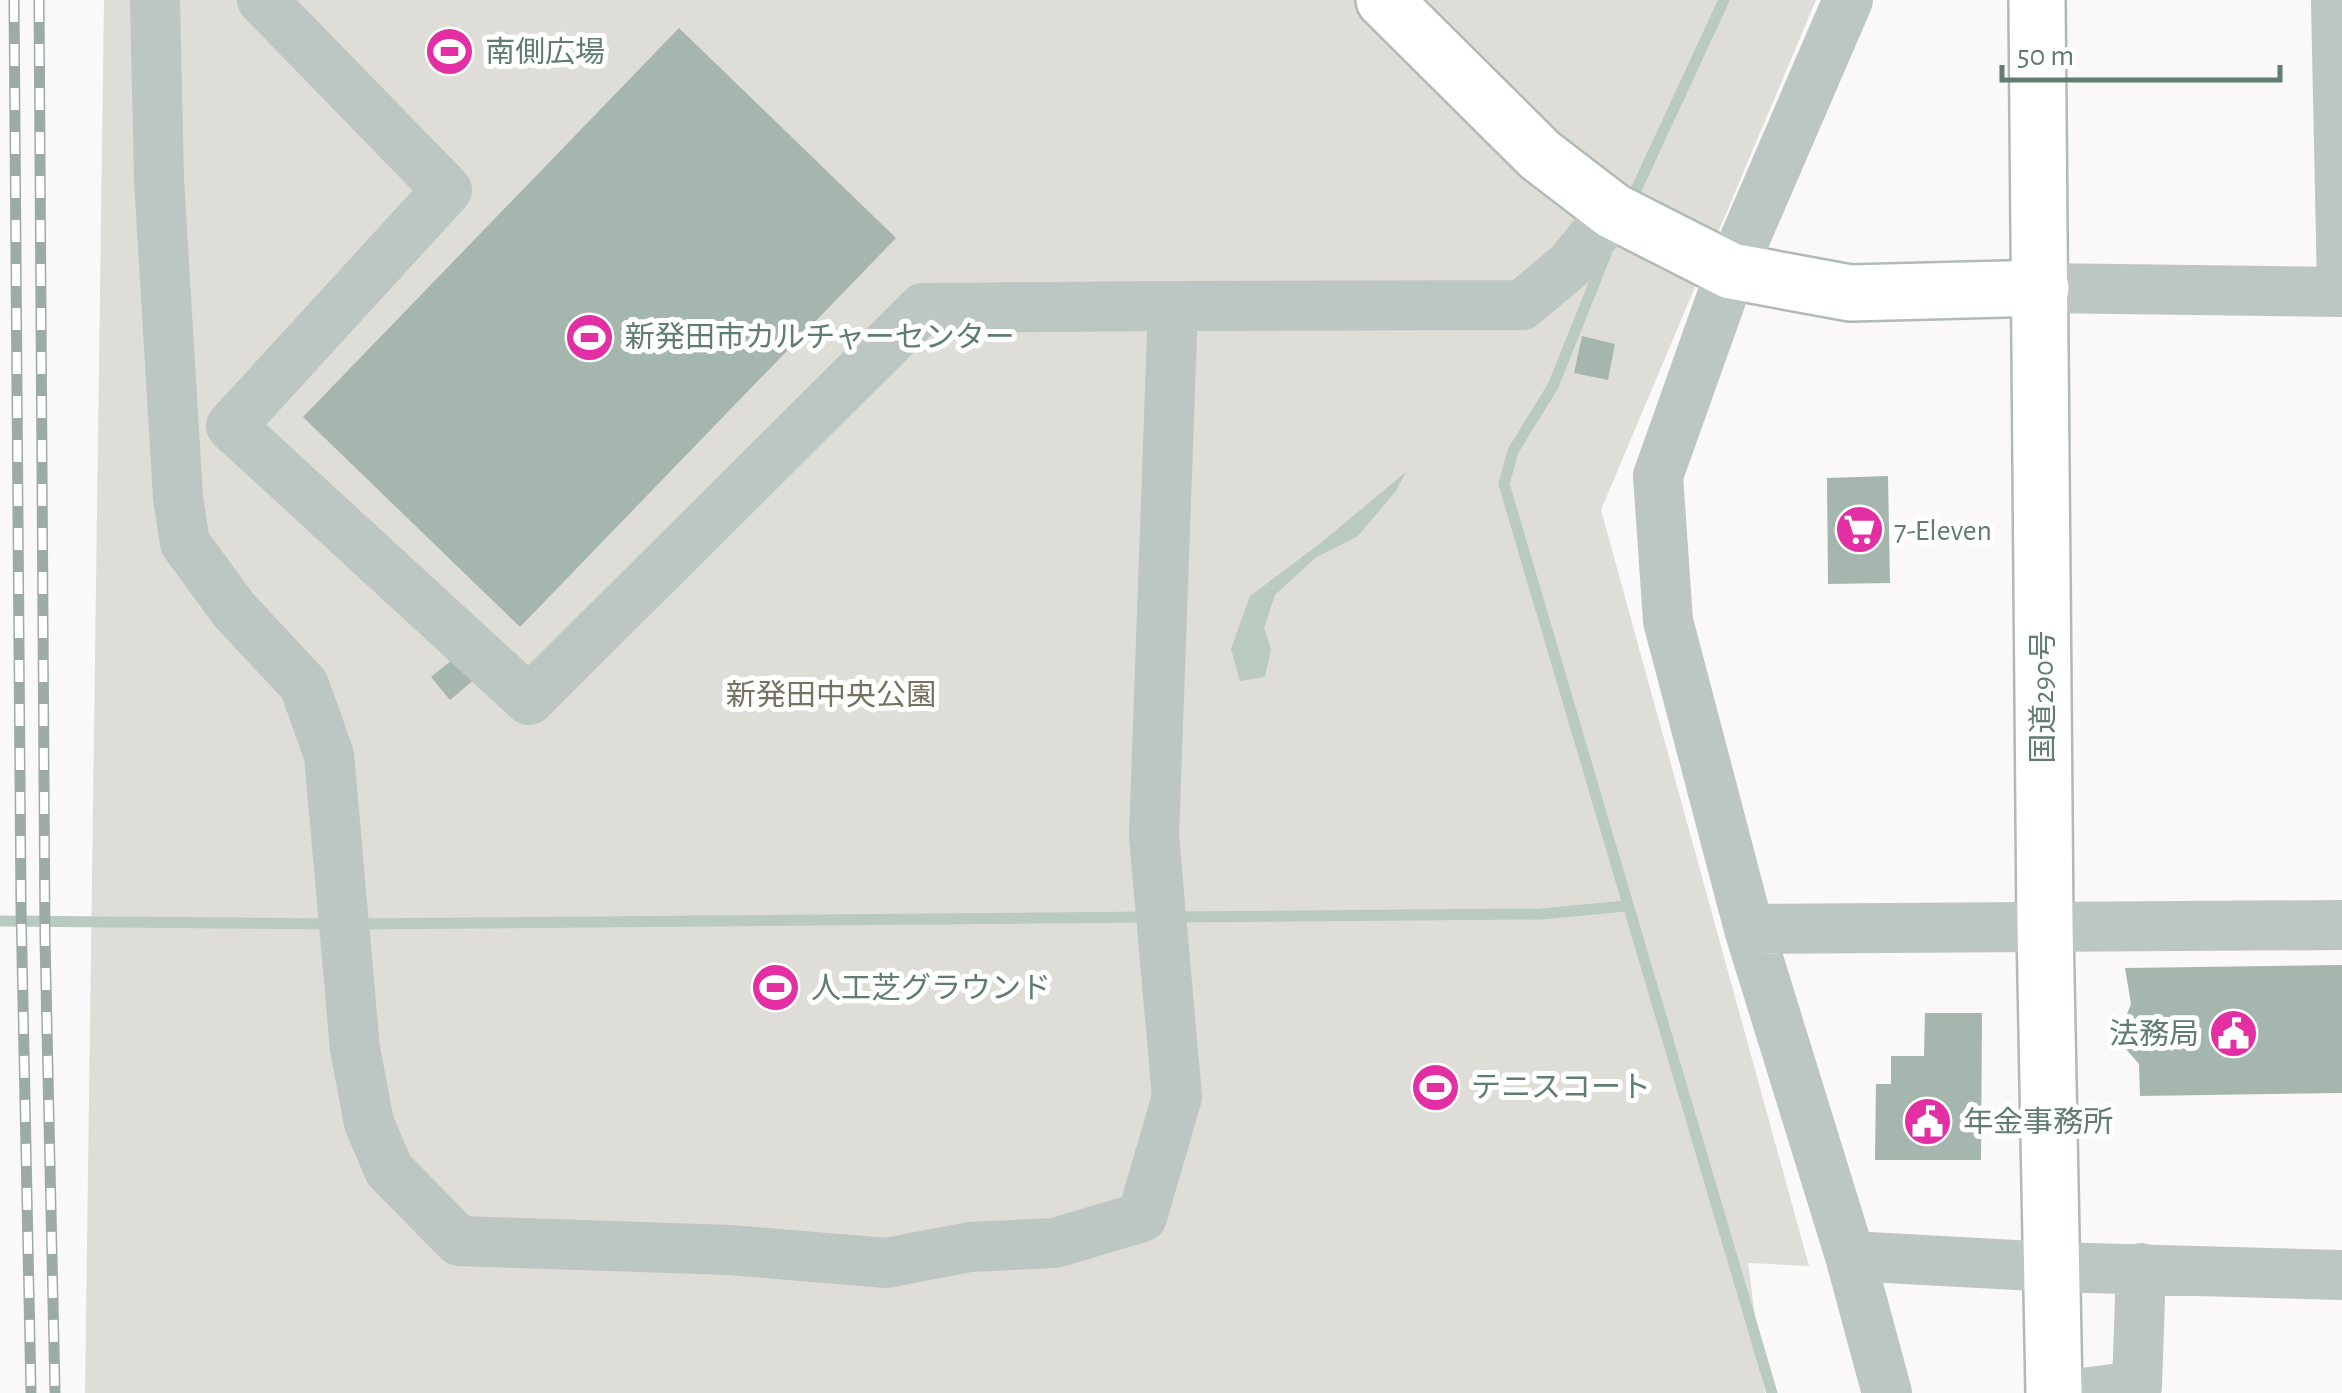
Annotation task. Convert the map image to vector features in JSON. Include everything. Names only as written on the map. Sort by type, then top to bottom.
[{"type":"main road","points":[[1384,0],[1540,155],[1613,211],[1731,271],[1850,293],[2041,288]]},
{"type":"main road","name":"国道290号","points":[[2038,0],[2045,928],[2054,1393]]},
{"type":"street","points":[[154,0],[159,180],[185,543],[234,610],[304,686],[329,755],[355,1049],[369,1123],[389,1170],[459,1241],[730,1250],[886,1263],[970,1247],[1055,1243],[1142,1217],[1177,1096],[1154,836],[1173,306]]},
{"type":"street","points":[[231,426],[447,190],[262,0]]},
{"type":"street","points":[[1848,0],[1731,271],[1658,476],[1668,621],[1749,929],[1850,1256],[1887,1393]]},
{"type":"street","points":[[2041,288],[2342,289],[2336,1]]},
{"type":"street","points":[[174,423],[231,426],[529,700],[923,308],[1522,305],[1571,264],[1613,211]]},
{"type":"street","points":[[1749,929],[2342,925]]},
{"type":"street","points":[[1850,1256],[2052,1267],[2342,1274]]},
{"type":"street","points":[[2082,1393],[2137,1386],[2141,1268]]},
{"type":"green space","name":"新発田中央公園","points":[[104,0],[1816,0],[1601,510],[1809,1266],[1748,1263],[1765,1393],[85,1393]]},
{"type":"shaded area","points":[[1406,472],[1396,491],[1358,536],[1315,558],[1275,595],[1264,628],[1271,649],[1265,677],[1240,681],[1231,649],[1250,596]]},
{"type":"building","name":"新発田市カルチャーセンター","points":[[679,28],[896,238],[520,627],[303,417]]},
{"type":"building","points":[[1582,336],[1615,344],[1608,380],[1574,373]]},
{"type":"building","name":"7-Eleven","points":[[1888,476],[1890,583],[1828,584],[1827,478]]},
{"type":"building","points":[[457,656],[475,679],[450,700],[431,677]]},
{"type":"building","name":"法務局","points":[[2342,965],[2342,1093],[2140,1096],[2139,1064],[2126,1049],[2125,1019],[2131,1004],[2125,968]]},
{"type":"building","name":"年金事務所","points":[[1925,1013],[1982,1013],[1981,1160],[1875,1160],[1876,1084],[1891,1084],[1891,1056],[1924,1056]]},
{"type":"waterway","points":[[1629,205],[1724,0]]},
{"type":"waterway","points":[[1606,254],[1553,386],[1513,451],[1504,484],[1772,1393]]},
{"type":"waterway","points":[[1174,917],[1541,914],[1626,906]]},
{"type":"waterway","points":[[354,924],[1151,917]]},
{"type":"waterway","points":[[0,921],[331,924]]},
{"type":"railway","points":[[14,0],[21,906],[31,1393]]},
{"type":"railway","points":[[39,0],[45,938],[55,1393]]},
{"type":"place","name":"南側広場","points":[[450,52]]},
{"type":"place","name":"新発田市カルチャーセンター","points":[[590,337]]},
{"type":"place","name":"7-Eleven","points":[[1859,530]]},
{"type":"place","name":"人工芝グラウンド","points":[[776,988]]},
{"type":"place","name":"法務局","points":[[2234,1034]]},
{"type":"place","name":"テニスコート","points":[[1436,1087]]},
{"type":"place","name":"年金事務所","points":[[1928,1122]]}]
